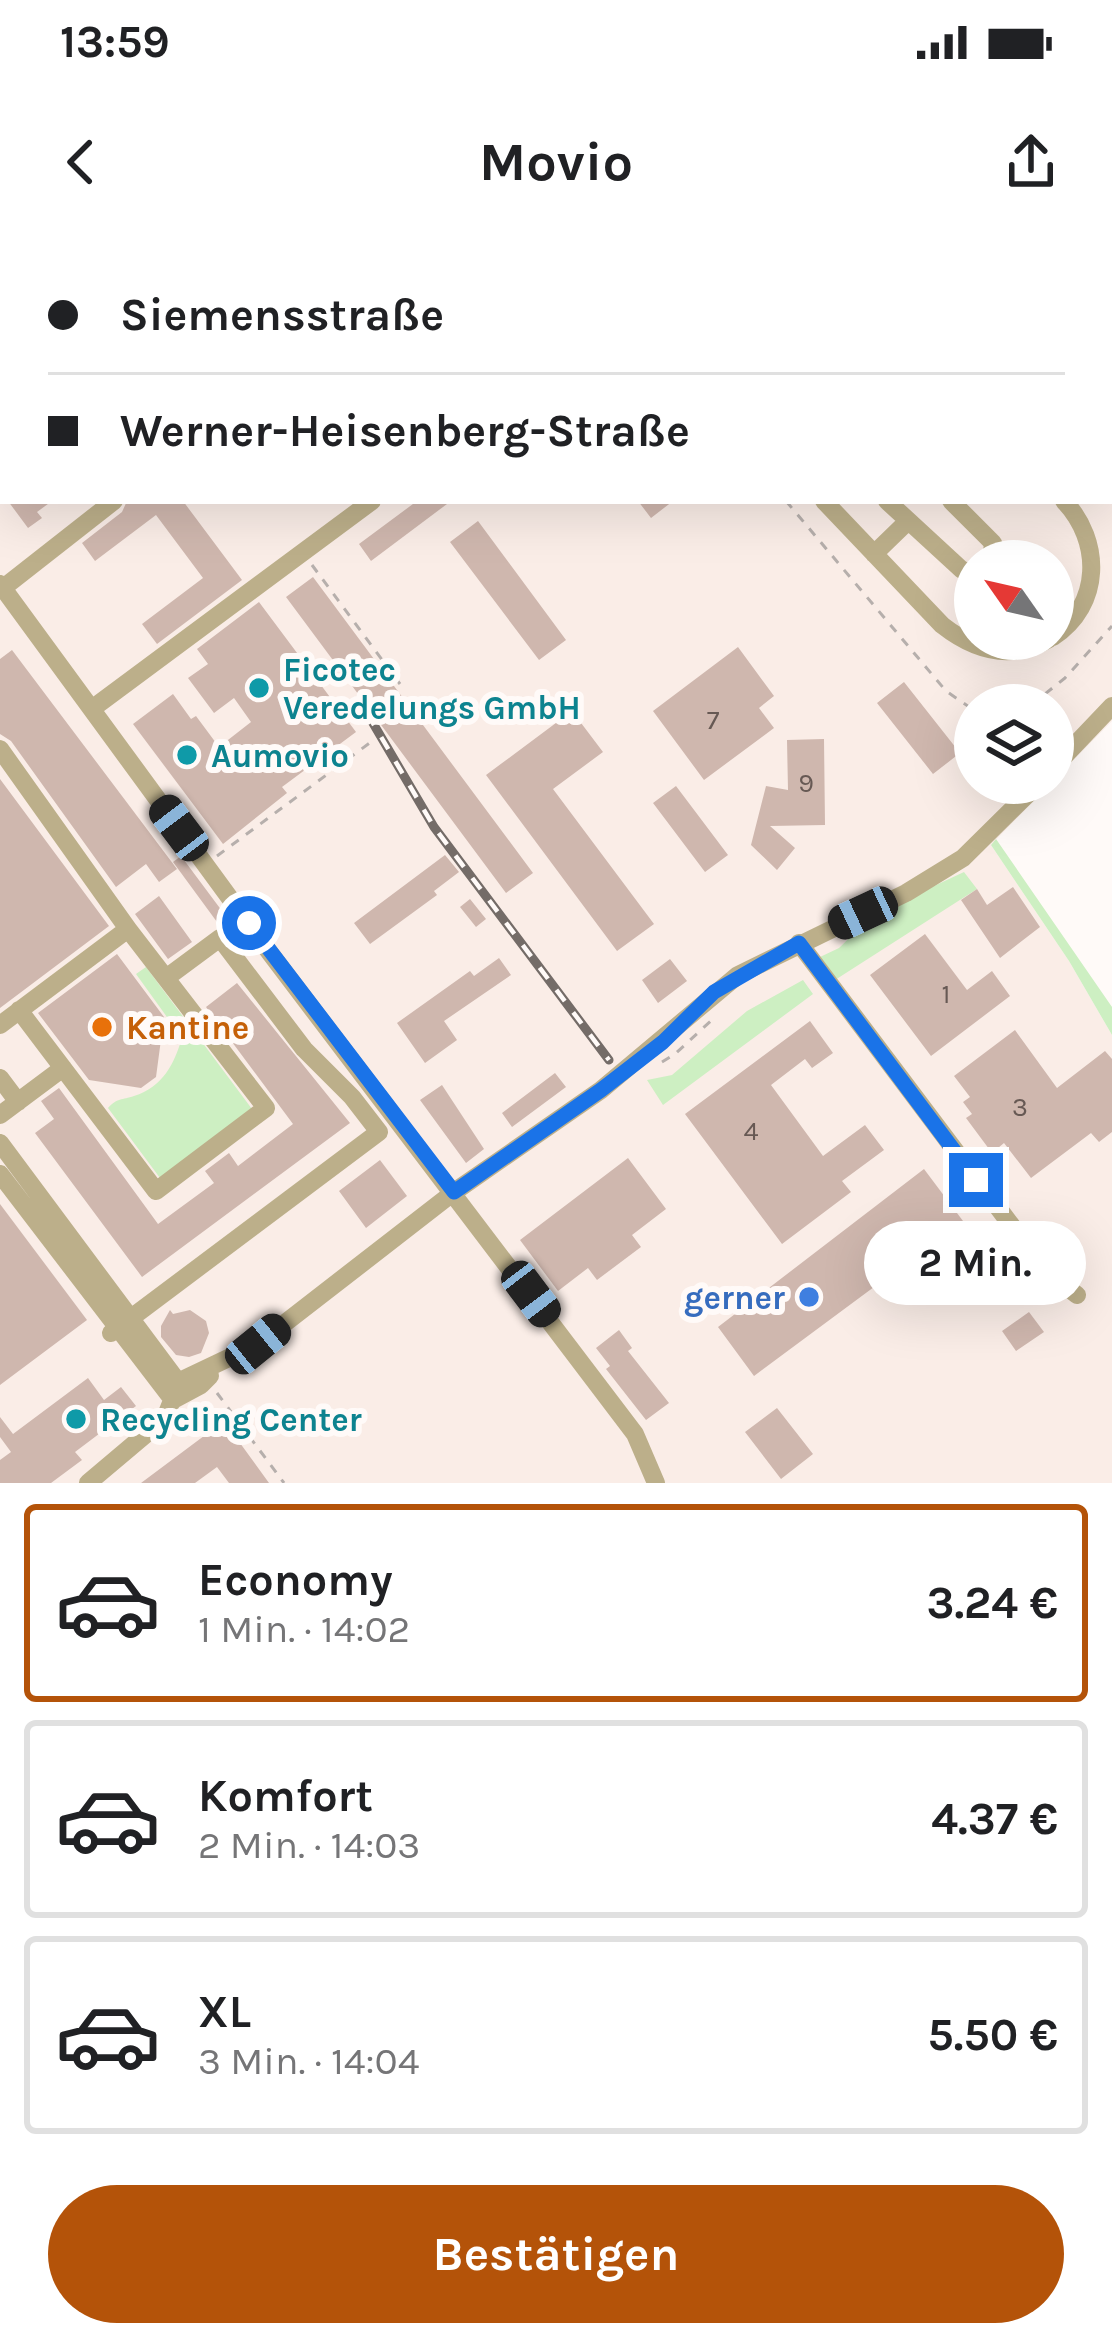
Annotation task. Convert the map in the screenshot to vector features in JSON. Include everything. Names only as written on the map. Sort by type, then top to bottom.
[{"type":"street","points":[[110,504],[1,586],[635,1433],[656,1483]]},
{"type":"street","points":[[93,708],[368,504]]},
{"type":"street","points":[[827,504],[954,633]]},
{"type":"street","points":[[889,504],[954,563]]},
{"type":"street","points":[[954,504],[990,540]]},
{"type":"street","points":[[1066,504],[1088,535],[1093,559],[1091,580],[1074,619]]},
{"type":"street","points":[[874,554],[908,521]]},
{"type":"street","points":[[1074,746],[1112,706]]},
{"type":"street","points":[[0,749],[128,929],[266,1108],[156,1191],[19,1010]]},
{"type":"street","points":[[88,1483],[165,1418],[176,1391],[258,1344],[454,1192],[644,1056],[714,992],[964,858],[1018,804]]},
{"type":"street","points":[[0,1025],[128,929]]},
{"type":"street","points":[[120,1328],[379,1132],[304,1049],[220,938],[166,978]]},
{"type":"street","points":[[799,943],[1045,1270],[1077,1294]]},
{"type":"street","points":[[0,1115],[63,1068]]},
{"type":"street","points":[[0,1078],[18,1102]]},
{"type":"street","points":[[0,1143],[120,1328]]},
{"type":"street","points":[[0,1174],[120,1328],[176,1391]]},
{"type":"street","points":[[176,1391],[207,1378],[221,1363]]},
{"type":"path","points":[[789,504],[954,697]]},
{"type":"path","points":[[303,553],[400,684]]},
{"type":"path","points":[[1057,684],[1112,626]]},
{"type":"path","points":[[206,864],[375,739]]},
{"type":"path","points":[[644,1056],[650,1062],[666,1060],[720,1011]]},
{"type":"path","points":[[207,1378],[284,1483]]},
{"type":"shaded area","points":[[0,504],[1112,504],[1112,721],[1074,760],[1074,684],[954,684],[954,804],[1031,804],[991,845],[1112,1035],[1112,1483],[0,1483]]},
{"type":"green space","points":[[996,839],[1112,1007],[1112,1035],[991,845]]},
{"type":"green space","points":[[964,872],[977,889],[835,980],[820,957],[839,948],[874,914]]},
{"type":"green space","points":[[146,967],[252,1109],[160,1178],[108,1108],[160,1081],[182,1038],[136,974]]},
{"type":"green space","points":[[803,980],[813,994],[663,1105],[647,1080],[672,1075],[747,1011]]},
{"type":"building","points":[[10,504],[48,504],[37,512],[42,518],[28,528]]},
{"type":"building","points":[[126,504],[185,504],[242,580],[157,644],[142,624],[203,578],[156,515],[95,561],[82,543]]},
{"type":"building","points":[[413,504],[447,504],[371,561],[359,544]]},
{"type":"building","points":[[640,504],[669,504],[651,518]]},
{"type":"building","points":[[478,521],[566,640],[539,660],[450,542]]},
{"type":"building","points":[[313,577],[533,873],[506,893],[286,597]]},
{"type":"building","points":[[259,602],[356,732],[282,787],[287,793],[223,844],[133,724],[173,694],[219,747],[251,722],[234,698],[214,713],[188,678],[208,664],[197,649]]},
{"type":"building","points":[[738,647],[774,696],[759,708],[774,728],[704,780],[653,711]]},
{"type":"building","points":[[12,650],[177,869],[159,882],[146,864],[116,887],[11,741],[0,734],[0,659]]},
{"type":"building","points":[[904,682],[954,745],[954,758],[933,774],[877,703]]},
{"type":"building","points":[[572,711],[603,752],[553,789],[654,924],[617,951],[486,775]]},
{"type":"building","points":[[824,739],[825,825],[770,826],[795,848],[777,870],[751,845],[766,786],[788,790],[787,740]]},
{"type":"building","points":[[0,779],[109,926],[0,1008]]},
{"type":"building","points":[[676,786],[728,855],[705,872],[653,803]]},
{"type":"building","points":[[445,855],[459,872],[434,891],[437,895],[370,944],[354,923]]},
{"type":"building","points":[[181,856],[225,915],[217,922],[173,862]]},
{"type":"building","points":[[1013,887],[1040,927],[1000,958],[961,900],[977,889],[987,905]]},
{"type":"building","points":[[159,896],[192,942],[168,959],[135,914]]},
{"type":"building","points":[[470,899],[486,919],[476,927],[460,907]]},
{"type":"building","points":[[925,934],[967,990],[992,971],[1010,996],[931,1056],[870,975]]},
{"type":"building","name":"Kantine","points":[[117,954],[164,1017],[156,1077],[141,1088],[89,1080],[38,1013]]},
{"type":"building","points":[[499,958],[511,975],[444,1021],[457,1040],[425,1063],[397,1023],[470,971],[474,976]]},
{"type":"building","points":[[670,959],[687,981],[658,1003],[642,980]]},
{"type":"building","points":[[237,983],[350,1123],[142,1277],[35,1133],[54,1119],[41,1101],[59,1088],[158,1224],[214,1183],[205,1171],[229,1153],[238,1166],[293,1124],[206,1007]]},
{"type":"building","points":[[810,1021],[833,1053],[812,1068],[805,1059],[771,1085],[823,1156],[865,1125],[884,1150],[842,1181],[851,1192],[782,1244],[685,1114]]},
{"type":"building","points":[[1015,1030],[1057,1088],[1105,1051],[1112,1059],[1112,1132],[1099,1142],[1091,1133],[1031,1178],[1004,1143],[992,1153],[966,1118],[972,1114],[963,1102],[970,1097],[954,1076]]},
{"type":"building","points":[[555,1073],[566,1087],[512,1127],[502,1113]]},
{"type":"building","points":[[442,1085],[484,1149],[466,1163],[420,1100]]},
{"type":"building","points":[[628,1158],[666,1209],[632,1235],[641,1247],[597,1280],[588,1268],[558,1291],[520,1240]]},
{"type":"building","points":[[380,1160],[407,1196],[366,1228],[339,1191]]},
{"type":"building","name":"gerner","points":[[924,1169],[963,1221],[754,1376],[718,1327]]},
{"type":"building","points":[[0,1204],[87,1320],[0,1385]]},
{"type":"building","points":[[170,1310],[173,1314],[190,1310],[206,1321],[209,1333],[201,1353],[176,1355],[161,1337]]},
{"type":"building","points":[[1029,1312],[1044,1332],[1016,1351],[1002,1331]]},
{"type":"building","points":[[619,1330],[632,1348],[628,1351],[669,1403],[646,1420],[606,1369],[610,1366],[596,1348]]},
{"type":"building","name":"Recycling Center","points":[[88,1378],[104,1400],[121,1387],[136,1406],[75,1452],[82,1460],[51,1483],[0,1483],[0,1460],[11,1452],[0,1437],[0,1417],[13,1434]]},
{"type":"building","points":[[777,1408],[813,1454],[781,1479],[745,1432]]},
{"type":"building","points":[[224,1421],[269,1483],[229,1483],[217,1467],[195,1483],[141,1483]]},
{"type":"railway","points":[[367,713],[434,827],[609,1060]]},
{"type":"place","name":"Ficotec Veredelungs GmbH","points":[[259,688]]},
{"type":"place","name":"Aumovio","points":[[187,755]]},
{"type":"place","name":"Kantine","points":[[102,1027]]},
{"type":"place","name":"gerner","points":[[809,1297]]},
{"type":"place","name":"Recycling Center","points":[[76,1419]]},
{"type":"route","points":[[249,923],[454,1192],[601,1090],[663,1042],[714,992],[799,943],[976,1180]]}]
